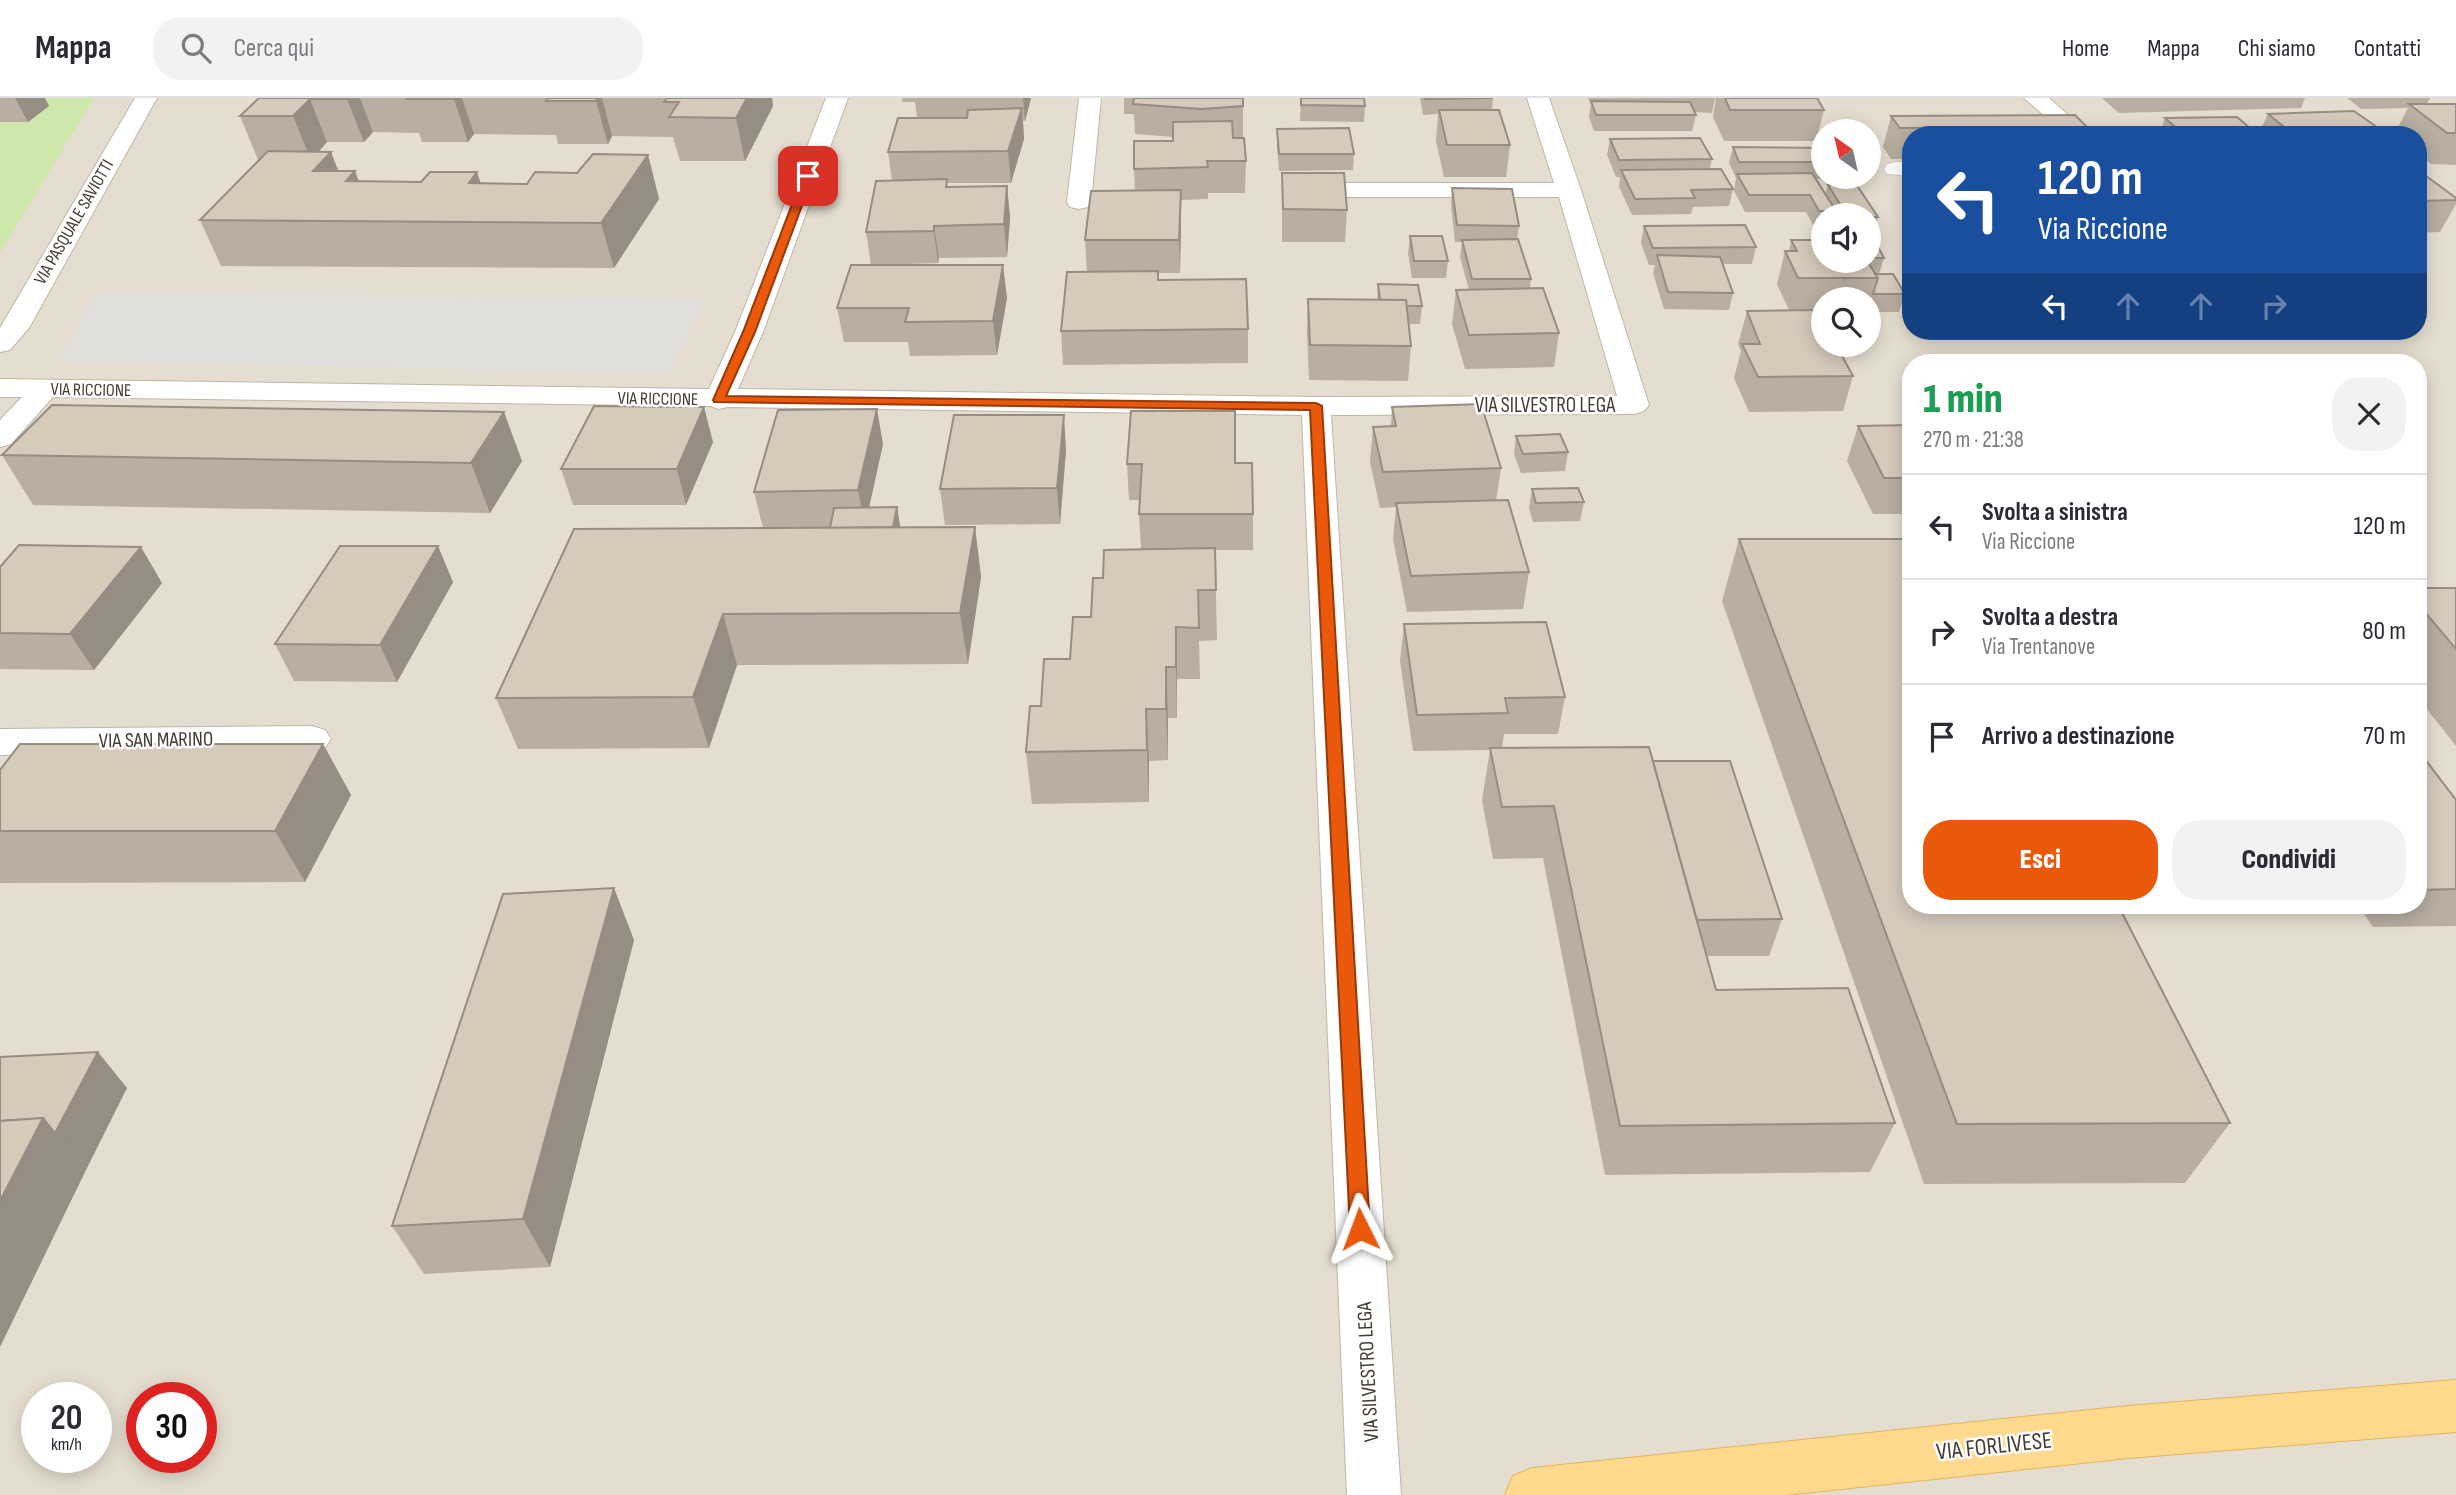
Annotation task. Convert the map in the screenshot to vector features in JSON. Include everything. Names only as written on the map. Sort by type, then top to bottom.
[{"type":"main road","name":"VIA FORLIVESE","points":[[1532,1495],[2128,1432],[2456,1406]]},
{"type":"street","name":"VIA PASQUALE SAVIOTTI","points":[[0,344],[15,328],[146,98]]},
{"type":"street","points":[[719,400],[749,332],[837,98]]},
{"type":"street","points":[[1079,202],[1090,98]]},
{"type":"street","name":"VIA SILVESTRO LEGA","points":[[1374,1495],[1316,406],[1634,405],[1569,190],[1538,98]]},
{"type":"street","points":[[2035,98],[2069,126]]},
{"type":"street","points":[[1297,190],[1569,190]]},
{"type":"street","name":"VIA RICCIONE","points":[[0,388],[719,400],[1316,406]]},
{"type":"street","points":[[0,438],[45,389]]},
{"type":"street","name":"VIA SAN MARINO","points":[[0,742],[312,738]]},
{"type":"shaded area","points":[[0,98],[2456,98],[2456,1495],[0,1495]]},
{"type":"shaded area","points":[[95,293],[706,298],[671,373],[58,362]]},
{"type":"green space","points":[[0,98],[94,98],[0,253]]},
{"type":"building","points":[[259,98],[349,98],[310,99],[293,116],[240,116]]},
{"type":"building","points":[[408,98],[455,98],[407,99]]},
{"type":"building","points":[[548,98],[598,98],[596,101],[546,101]]},
{"type":"building","points":[[667,98],[747,98],[736,118],[669,117],[679,102],[664,102]]},
{"type":"building","points":[[1134,98],[1243,98],[1243,106],[1202,109],[1133,104]]},
{"type":"building","points":[[1301,98],[1364,98],[1365,106],[1301,105]]},
{"type":"building","points":[[1425,98],[1493,98],[1425,99]]},
{"type":"building","points":[[1725,98],[1817,98],[1824,110],[1730,110]]},
{"type":"building","points":[[1591,101],[1690,102],[1696,115],[1596,115]]},
{"type":"building","points":[[2409,104],[2456,104],[2456,133],[2447,133]]},
{"type":"building","points":[[1022,108],[1008,151],[888,152],[898,118],[967,118],[968,110]]},
{"type":"building","points":[[1439,110],[1499,110],[1510,145],[1447,145]]},
{"type":"building","points":[[2354,111],[2375,126],[2283,126],[2268,114]]},
{"type":"building","points":[[2075,115],[2086,126],[1900,128],[1891,116]]},
{"type":"building","points":[[2237,117],[2248,126],[2174,126],[2165,118]]},
{"type":"building","points":[[1232,121],[1233,138],[1244,138],[1246,161],[1207,161],[1208,167],[1134,169],[1134,141],[1173,141],[1173,122]]},
{"type":"building","points":[[1349,128],[1354,154],[1279,154],[1277,129]]},
{"type":"building","points":[[1700,138],[1712,159],[1619,160],[1610,139]]},
{"type":"building","points":[[1733,147],[1811,148],[1811,162],[1739,162]]},
{"type":"building","points":[[268,151],[331,152],[313,171],[355,171],[346,181],[421,182],[430,172],[477,172],[469,183],[527,184],[535,172],[577,173],[593,154],[648,155],[601,223],[200,220]]},
{"type":"building","points":[[1721,169],[1733,189],[1691,190],[1695,198],[1635,199],[1621,170]]},
{"type":"building","points":[[1282,173],[1344,173],[1347,210],[1283,209]]},
{"type":"building","points":[[1811,173],[1811,189],[1822,189],[1831,203],[1814,203],[1810,195],[1749,195],[1737,174]]},
{"type":"building","points":[[2427,177],[2456,198],[2427,201]]},
{"type":"building","points":[[947,179],[946,187],[1007,186],[1004,224],[934,226],[934,231],[866,232],[876,181]]},
{"type":"building","points":[[1452,188],[1512,189],[1519,226],[1457,225]]},
{"type":"building","points":[[1831,189],[1859,189],[1869,203],[1839,203]]},
{"type":"building","points":[[1181,190],[1179,240],[1085,240],[1091,191]]},
{"type":"building","points":[[1745,225],[1756,247],[1653,248],[1644,226]]},
{"type":"building","points":[[1410,236],[1442,236],[1448,261],[1414,261]]},
{"type":"building","points":[[1518,239],[1531,279],[1472,279],[1462,240]]},
{"type":"building","points":[[1791,240],[1811,240],[1811,273],[1875,273],[1878,278],[1798,278],[1785,251],[1797,251]]},
{"type":"building","points":[[1657,255],[1720,257],[1733,293],[1668,292]]},
{"type":"building","points":[[851,265],[1003,265],[993,321],[905,322],[909,308],[837,308]]},
{"type":"building","points":[[1158,271],[1158,280],[1246,279],[1248,329],[1061,331],[1067,272]]},
{"type":"building","points":[[1875,274],[1893,274],[1902,294],[1881,294],[1881,287],[1875,287],[1878,278]]},
{"type":"building","points":[[1378,284],[1418,285],[1422,306],[1406,306],[1406,300],[1380,300]]},
{"type":"building","points":[[1543,288],[1559,333],[1469,335],[1456,290]]},
{"type":"building","points":[[1308,299],[1406,300],[1411,346],[1310,345]]},
{"type":"building","points":[[1811,310],[1811,357],[1843,357],[1853,376],[1758,377],[1742,344],[1760,344],[1747,311]]},
{"type":"building","points":[[1481,404],[1501,468],[1383,472],[1373,427],[1396,426],[1392,407]]},
{"type":"building","points":[[52,405],[504,412],[471,463],[2,455]]},
{"type":"building","points":[[594,406],[704,407],[677,469],[561,469]]},
{"type":"building","points":[[877,409],[858,490],[754,492],[778,410]]},
{"type":"building","points":[[1131,411],[1235,411],[1235,463],[1252,463],[1253,514],[1139,514],[1142,464],[1127,464]]},
{"type":"building","points":[[954,415],[1064,415],[1057,488],[940,489]]},
{"type":"building","points":[[1902,425],[1902,478],[1884,478],[1858,426]]},
{"type":"building","points":[[1560,434],[1568,452],[1523,454],[1516,436]]},
{"type":"building","points":[[1578,488],[1584,502],[1536,503],[1532,489]]},
{"type":"building","points":[[1508,500],[1529,572],[1411,576],[1396,503]]},
{"type":"building","points":[[897,507],[893,527],[830,528],[834,508]]},
{"type":"building","points":[[975,527],[960,613],[723,614],[693,697],[496,698],[574,529]]},
{"type":"building","points":[[1739,539],[1902,539],[1902,914],[2123,914],[2230,1123],[1957,1124]]},
{"type":"building","points":[[19,545],[141,547],[70,634],[0,633],[0,567]]},
{"type":"building","points":[[340,546],[438,546],[380,645],[275,644]]},
{"type":"building","points":[[1215,548],[1216,590],[1198,590],[1199,628],[1176,627],[1176,667],[1166,667],[1166,709],[1146,709],[1147,750],[1026,752],[1030,706],[1041,706],[1044,659],[1070,659],[1073,617],[1091,617],[1093,578],[1103,578],[1104,550]]},
{"type":"building","points":[[2427,588],[2456,588],[2456,649],[2427,615]]},
{"type":"building","points":[[1546,622],[1565,697],[1505,698],[1508,713],[1417,715],[1404,624]]},
{"type":"building","points":[[20,744],[323,744],[275,831],[0,831],[0,770]]},
{"type":"building","points":[[1649,747],[1716,990],[1848,988],[1895,1123],[1620,1126],[1554,806],[1502,807],[1490,748]]},
{"type":"building","points":[[1653,761],[1730,761],[1782,919],[1697,920]]},
{"type":"building","points":[[2427,762],[2456,800],[2456,889],[2427,890]]},
{"type":"building","points":[[614,888],[523,1219],[392,1226],[503,894]]},
{"type":"building","points":[[98,1052],[55,1133],[43,1118],[0,1121],[0,1057]]},
{"type":"building","points":[[43,1118],[0,1201],[0,1121]]},
{"type":"route","points":[[808,176],[749,332],[719,400],[1316,406],[1360,1229]]}]
